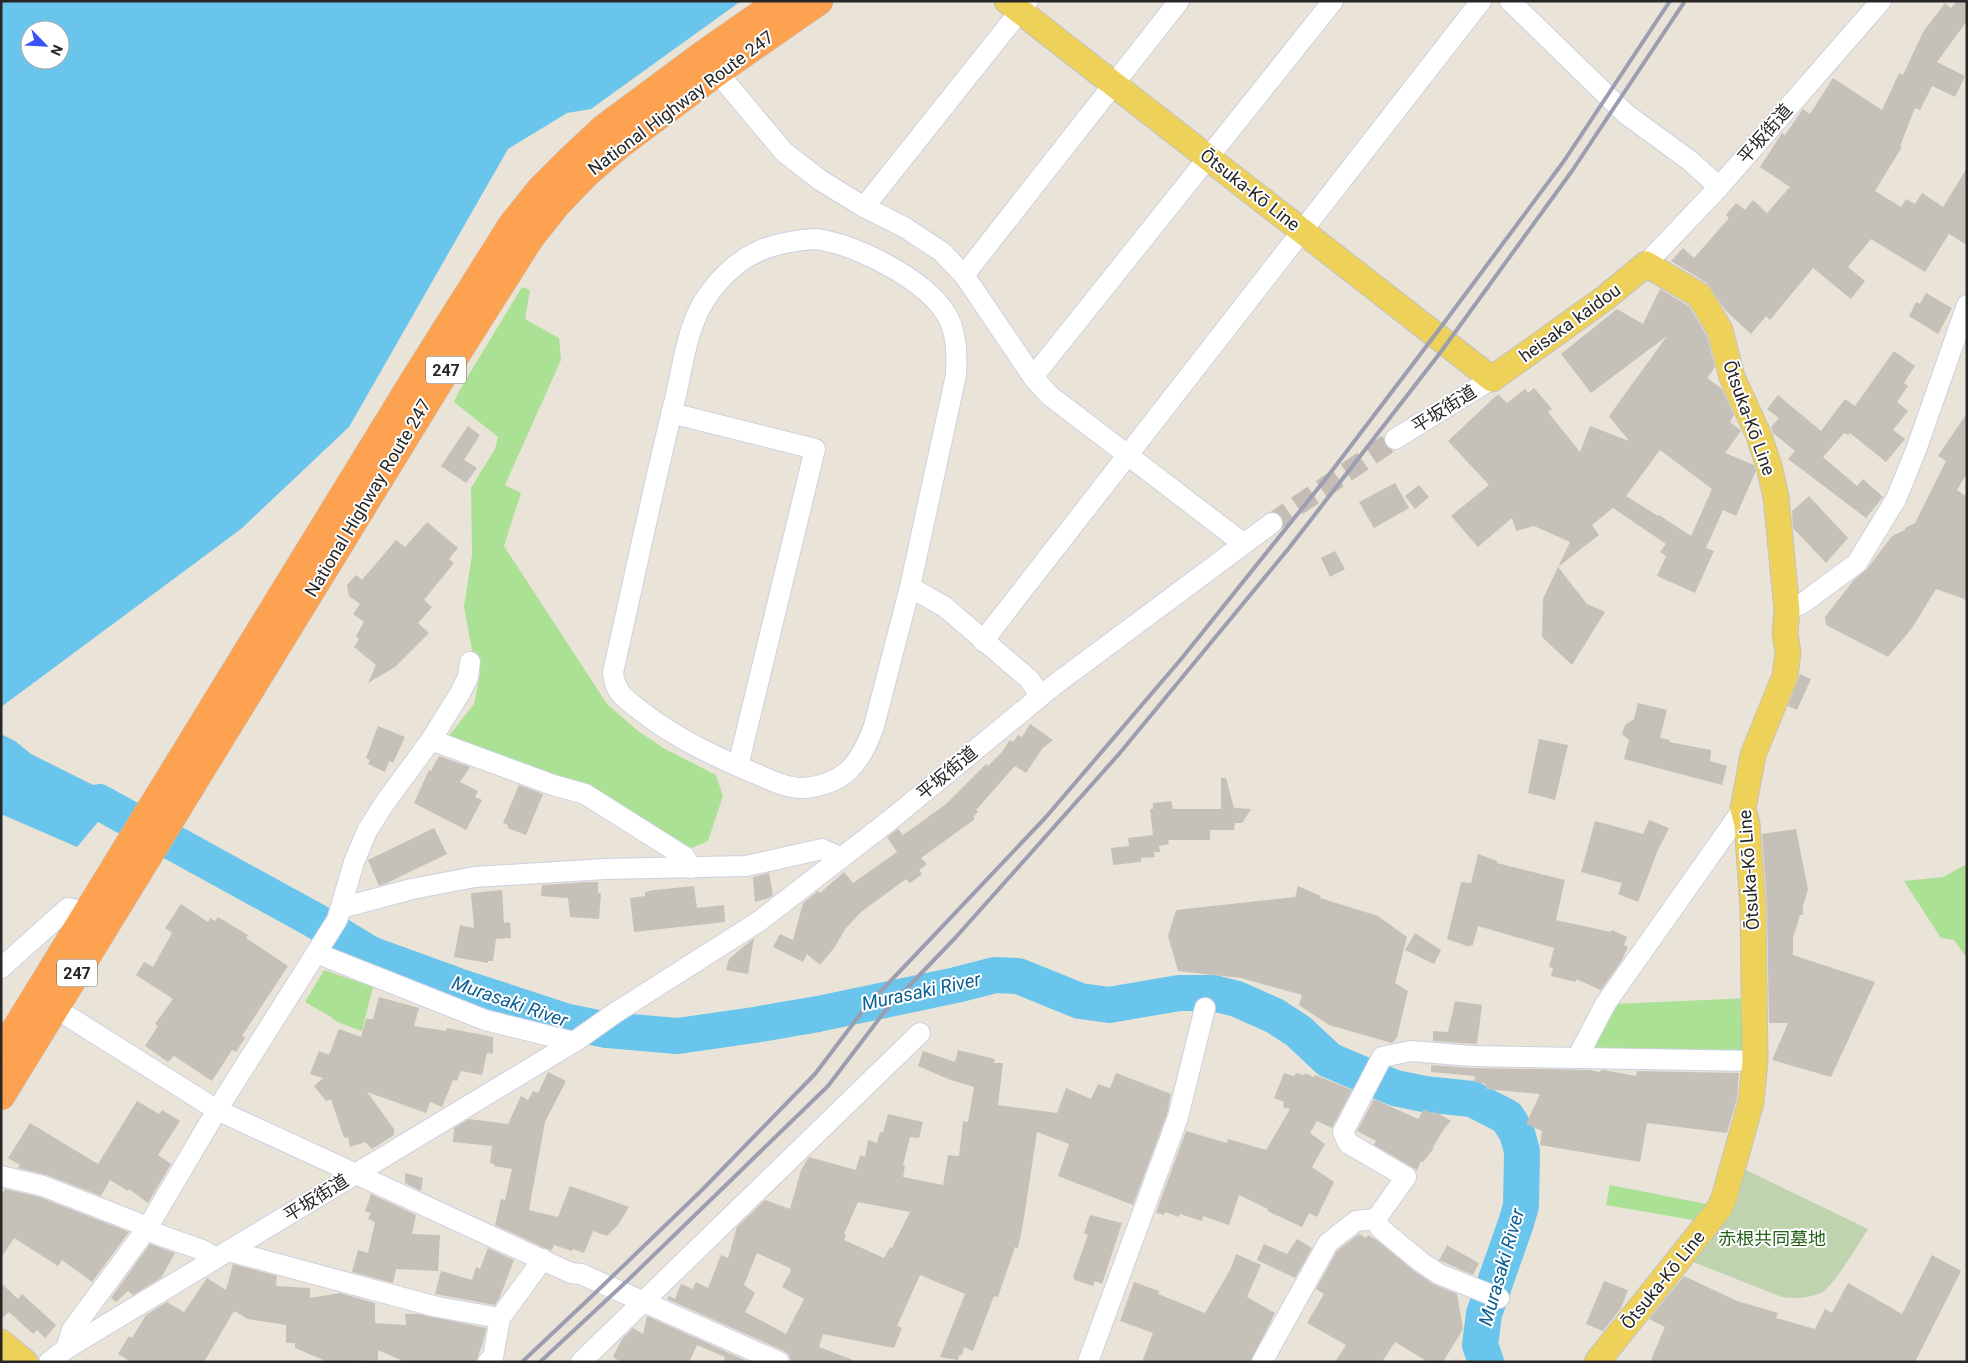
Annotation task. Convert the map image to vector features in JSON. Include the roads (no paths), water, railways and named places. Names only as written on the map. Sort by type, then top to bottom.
[{"type":"highway","name":"National Highway Route 247","points":[[158,818],[428,357],[512,225],[540,190],[570,158],[603,129],[704,54],[780,1]]},
{"type":"highway","name":"National Highway Route 247","points":[[158,818],[530,238],[557,204],[586,173],[618,146],[718,72],[820,1]]},
{"type":"highway","name":"247","points":[[1,1096],[55,1008],[142,844],[158,818]]},
{"type":"highway","name":"247","points":[[1,1053],[88,913],[142,844]]},
{"type":"main road","name":"Ōtsuka-Kō Line","points":[[1018,5],[1208,158],[1492,379]]},
{"type":"main road","name":"Ōtsuka-Kō Line","points":[[1597,1362],[1719,1209],[1724,1198],[1751,1102],[1755,1061],[1753,908],[1743,809],[1752,756],[1784,676],[1788,653],[1785,633],[1787,610],[1776,497],[1769,466],[1759,436],[1732,377],[1720,330],[1699,295],[1646,264]]},
{"type":"main road","name":"heisaka kaidou","points":[[1492,379],[1605,298],[1646,264]]},
{"type":"main road","points":[[1,1342],[25,1362]]},
{"type":"street","points":[[964,275],[1179,1]]},
{"type":"street","points":[[1033,377],[1334,1]]},
{"type":"street","points":[[984,641],[1481,1]]},
{"type":"street","points":[[1510,1],[1626,114],[1689,160],[1719,187]]},
{"type":"street","name":"平坂街道","points":[[1646,264],[1719,187],[1871,4]]},
{"type":"street","points":[[864,207],[1018,5]]},
{"type":"street","points":[[718,72],[784,152],[820,180],[864,207],[904,227],[942,252],[964,275],[1033,377],[1050,394],[1244,544]]},
{"type":"street","points":[[795,240],[829,241],[881,262],[924,289],[947,315],[954,337],[957,359],[956,375],[910,587],[867,747],[858,762],[848,772],[835,779],[819,785],[800,788],[781,785],[678,737],[660,726],[624,697],[614,682],[613,672],[671,413],[694,322],[701,306],[710,292],[730,270],[766,247],[795,240]]},
{"type":"street","points":[[1787,610],[1803,603],[1857,563],[1896,499],[1916,450],[1967,304]]},
{"type":"street","name":"平坂街道","points":[[1395,440],[1492,379]]},
{"type":"street","points":[[671,413],[815,449],[738,766]]},
{"type":"street","name":"平坂街道","points":[[49,1362],[66,1349],[578,1039],[615,1013],[758,922],[842,858],[1040,696],[1272,523]]},
{"type":"street","points":[[910,587],[946,607],[1028,679],[1040,696]]},
{"type":"street","points":[[66,1349],[72,1330],[148,1227],[217,1110],[320,947],[339,914],[354,862],[367,831],[384,804],[431,740],[460,693],[468,677],[470,662]]},
{"type":"street","points":[[431,740],[552,785],[585,794],[685,857],[691,868]]},
{"type":"street","points":[[1577,1058],[1606,1003],[1743,809]]},
{"type":"street","points":[[339,914],[412,889],[475,877],[605,869],[746,866],[822,849],[842,858]]},
{"type":"street","points":[[1,968],[68,908],[88,913]]},
{"type":"street","points":[[320,947],[485,1020],[578,1039]]},
{"type":"street","points":[[55,1008],[217,1110],[543,1259],[779,1362]]},
{"type":"street","points":[[1088,1362],[1169,1145],[1178,1117],[1204,1008]]},
{"type":"street","points":[[581,1362],[920,1033]]},
{"type":"street","points":[[1262,1362],[1328,1243],[1356,1221],[1376,1219],[1406,1177],[1348,1143],[1343,1132],[1382,1057],[1411,1051],[1472,1056],[1755,1061]]},
{"type":"street","points":[[1,1176],[43,1186],[148,1227],[154,1233],[202,1250],[437,1307],[500,1318]]},
{"type":"street","points":[[1376,1219],[1380,1228],[1421,1262],[1439,1274],[1499,1298]]},
{"type":"street","points":[[488,1362],[493,1357],[500,1318],[543,1259]]},
{"type":"water","points":[[1,1],[741,1],[591,109],[567,113],[508,149],[349,427],[241,529],[1,707]]},
{"type":"water","points":[[1,734],[15,741],[31,754],[105,791],[95,808],[102,817],[77,847],[1,814]]},
{"type":"waterway","name":"Murasaki River","points":[[99,802],[314,920],[370,954],[458,986],[568,1022],[607,1030],[678,1036],[818,1014],[995,975],[1018,976],[1080,1001],[1109,1005],[1179,993],[1213,993],[1237,999],[1275,1016],[1298,1031],[1329,1060],[1395,1088],[1424,1094],[1472,1099],[1507,1117],[1517,1133],[1522,1151],[1521,1206],[1484,1314],[1480,1345],[1486,1362]]},
{"type":"tunnel","points":[[1272,523],[1395,439]]},
{"type":"railway","points":[[522,1362],[702,1190],[815,1074],[865,1008],[1046,817],[1182,658],[1328,476],[1444,323],[1564,161],[1670,1]]},
{"type":"railway","points":[[540,1362],[627,1281],[828,1086],[885,1011],[956,937],[1119,754],[1289,548],[1440,353],[1572,171],[1685,1]]},
{"type":"park label","name":"赤根共同墓地","points":[[1772,1239]]}]
